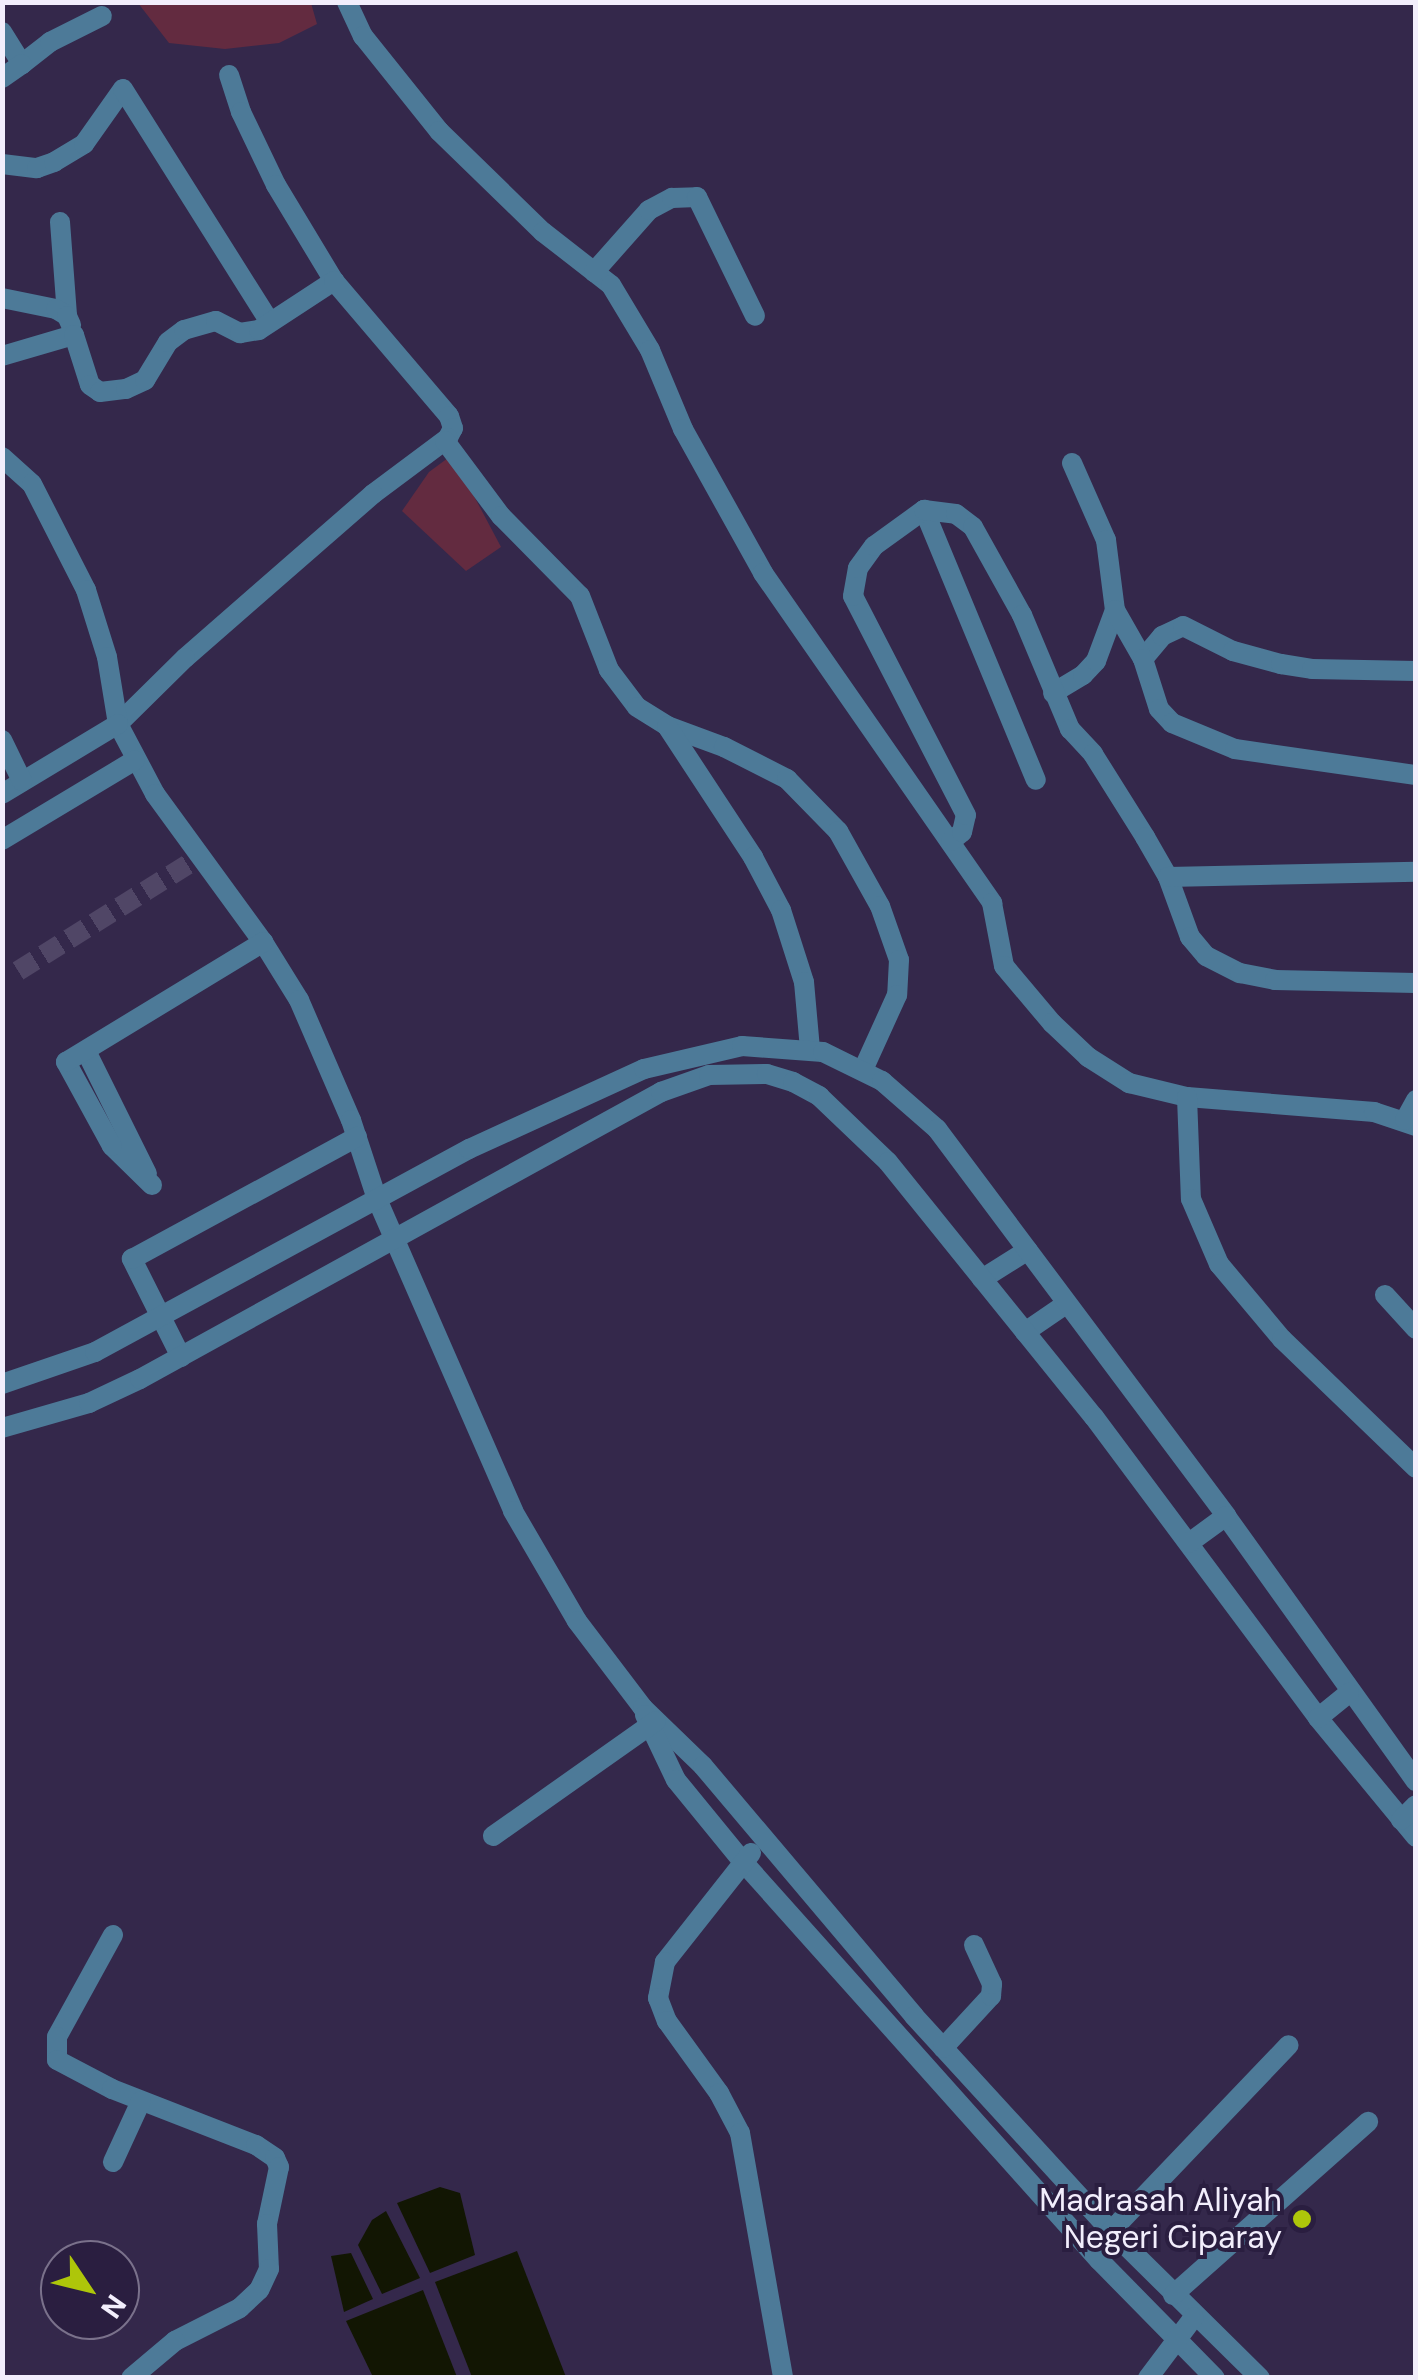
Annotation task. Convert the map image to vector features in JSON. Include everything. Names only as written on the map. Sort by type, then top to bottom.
[{"type":"street","points":[[347,2],[364,36],[439,131],[543,232],[611,286],[650,350],[683,430],[762,573],[992,903],[1004,966],[1052,1023],[1088,1058],[1128,1083],[1187,1097],[1374,1112],[1410,1123],[1416,1100]]},
{"type":"street","points":[[2,78],[50,42],[102,16]]},
{"type":"street","points":[[2,32],[22,64]]},
{"type":"street","points":[[2,794],[118,724],[185,658],[361,504],[444,441],[453,428],[450,416],[334,281],[276,185],[241,112],[229,75]]},
{"type":"street","points":[[2,164],[37,168],[84,144],[123,90],[270,322]]},
{"type":"street","points":[[594,272],[649,210],[672,198],[697,197],[755,316]]},
{"type":"street","points":[[60,222],[70,325],[85,376],[100,392],[126,389],[146,380],[168,342],[184,330],[216,320],[240,334],[249,333],[334,281]]},
{"type":"street","points":[[2,298],[42,304],[70,325]]},
{"type":"street","points":[[2,356],[70,325]]},
{"type":"street","points":[[444,441],[501,516],[580,596],[608,670],[621,689],[666,726],[753,857],[781,910],[802,972],[810,1048]]},
{"type":"street","points":[[2,457],[32,484],[86,590],[107,657],[118,724],[134,760],[198,858],[263,942],[298,1000],[358,1137],[380,1204],[544,1571],[649,1719],[676,1780],[744,1863],[1174,2339],[1215,2378]]},
{"type":"street","points":[[1072,463],[1106,540],[1115,610],[1143,659],[1159,709],[1172,723],[1207,740],[1274,756],[1416,775]]},
{"type":"street","points":[[951,841],[962,832],[966,815],[854,596],[858,568],[874,546],[924,510],[956,514],[972,527],[1022,615],[1070,729],[1094,754],[1168,877],[1190,938],[1206,956],[1230,969],[1306,982],[1416,983]]},
{"type":"street","points":[[924,510],[1036,780]]},
{"type":"street","points":[[1053,693],[1084,676],[1096,661],[1115,610]]},
{"type":"street","points":[[1143,659],[1162,636],[1183,626],[1233,651],[1281,664],[1312,669],[1416,670]]},
{"type":"street","points":[[666,726],[724,746],[787,779],[838,832],[864,873],[891,932],[900,974],[891,1013],[863,1070]]},
{"type":"street","points":[[2,740],[22,781]]},
{"type":"street","points":[[2,840],[134,760]]},
{"type":"street","points":[[46,768],[89,785]]},
{"type":"street","points":[[1168,877],[1416,872]]},
{"type":"street","points":[[86,1050],[152,1185],[112,1146],[66,1062],[263,942]]},
{"type":"street","points":[[2,1428],[89,1404],[172,1336],[469,1149],[644,1069],[742,1046],[810,1048],[863,1070],[900,1094],[937,1129],[1062,1307],[1348,1695],[1416,1781]]},
{"type":"street","points":[[2,1384],[95,1352],[172,1336],[395,1234],[661,1092],[709,1075],[749,1071],[794,1082],[830,1106],[888,1162],[1029,1328],[1192,1540],[1319,1717],[1407,1814],[1416,1837]]},
{"type":"street","points":[[1187,1097],[1191,1199],[1219,1264],[1282,1339],[1416,1468]]},
{"type":"street","points":[[172,1336],[132,1259],[358,1137]]},
{"type":"street","points":[[984,1278],[1026,1252]]},
{"type":"street","points":[[1385,1295],[1416,1329]]},
{"type":"street","points":[[1029,1328],[1062,1307]]},
{"type":"street","points":[[1192,1540],[1221,1519]]},
{"type":"street","points":[[1319,1717],[1348,1695]]},
{"type":"street","points":[[493,1836],[649,1719]]},
{"type":"street","points":[[649,1719],[703,1766],[872,1968],[1111,2231],[1260,2378]]},
{"type":"street","points":[[762,1839],[665,1962],[658,1998],[667,2022],[719,2093],[740,2133],[782,2378]]},
{"type":"street","points":[[113,1936],[68,2014],[55,2051],[71,2070],[256,2145],[275,2158],[279,2167],[267,2224],[269,2268],[259,2290],[240,2308],[175,2341],[131,2378]]},
{"type":"street","points":[[943,2048],[992,1996],[992,1984],[974,1945]]},
{"type":"street","points":[[852,1984],[872,1968]]},
{"type":"street","points":[[1111,2231],[1290,2044]]},
{"type":"street","points":[[112,2162],[141,2100]]},
{"type":"street","points":[[1173,2296],[1368,2122]]},
{"type":"street","points":[[1148,2378],[1194,2317]]},
{"type":"shaded area","points":[[138,3],[311,3],[317,24],[279,43],[225,49],[169,43]]},
{"type":"shaded area","points":[[448,458],[467,483],[501,547],[466,571],[402,511],[429,472]]},
{"type":"shaded area","points":[[440,2187],[460,2193],[475,2255],[430,2273],[397,2203]]},
{"type":"shaded area","points":[[386,2211],[420,2278],[382,2294],[358,2245],[372,2220]]},
{"type":"shaded area","points":[[517,2251],[566,2377],[472,2377],[435,2282]]},
{"type":"shaded area","points":[[351,2253],[373,2299],[344,2312],[331,2256]]},
{"type":"shaded area","points":[[423,2290],[457,2377],[373,2377],[346,2321]]},
{"type":"tunnel","points":[[18,971],[198,858]]},
{"type":"place","name":"Madrasah Aliyah Negeri Ciparay","points":[[1302,2219]]}]
